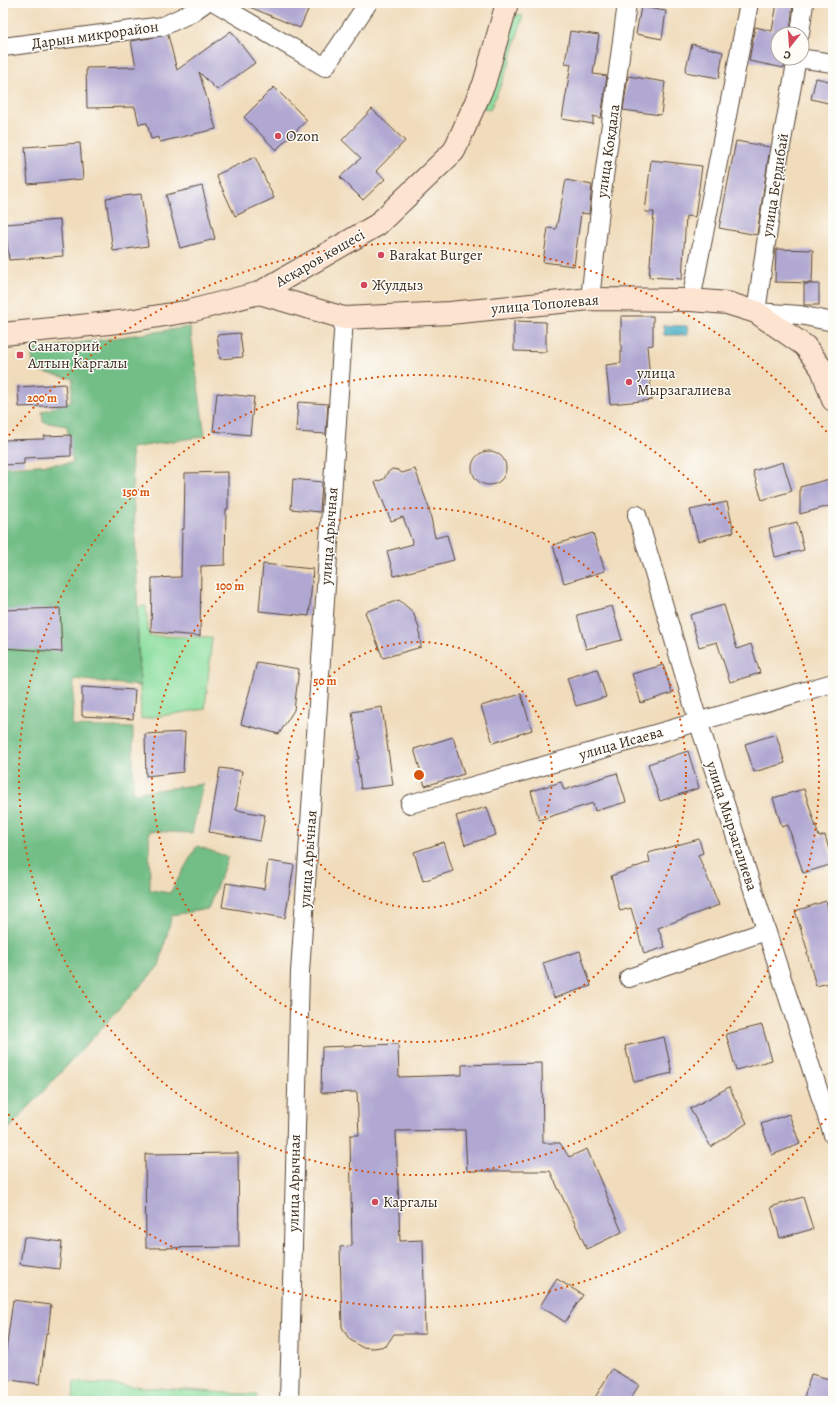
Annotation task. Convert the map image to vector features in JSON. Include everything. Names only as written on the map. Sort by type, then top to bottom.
[{"type":"street","name":"Дарын микрорайон","points":[[3,47],[163,26],[191,13],[205,3]]},
{"type":"street","points":[[216,3],[325,67],[368,3]]},
{"type":"street","name":"Асқаров көшесі","points":[[3,334],[136,319],[190,310],[259,293],[377,226],[454,151],[484,84],[507,3]]},
{"type":"street","name":"улица Кокдала","points":[[590,299],[602,192],[627,3]]},
{"type":"street","points":[[691,300],[750,3]]},
{"type":"street","points":[[801,26],[804,3]]},
{"type":"street","points":[[810,60],[833,63]]},
{"type":"street","name":"улица Бердибай","points":[[756,312],[777,168],[796,66]]},
{"type":"street","name":"улица Тополевая","points":[[259,293],[344,318],[450,313],[590,299],[691,300],[727,303],[756,312],[800,315],[833,322]]},
{"type":"street","points":[[756,312],[805,346],[822,369],[833,400]]},
{"type":"street","name":"улица Арычная","points":[[289,1401],[300,972],[344,318]]},
{"type":"street","name":"улица Мырзагалиева","points":[[637,515],[698,721],[833,1135]]},
{"type":"street","name":"улица Исаева","points":[[410,804],[833,683]]},
{"type":"street","points":[[629,978],[766,931]]},
{"type":"green space","points":[[516,14],[523,16],[509,65],[490,110],[483,108]]},
{"type":"green space","points":[[190,327],[205,436],[131,448],[137,581],[138,660],[141,686],[74,679],[72,726],[133,728],[133,793],[203,784],[192,833],[149,831],[150,890],[170,893],[197,846],[228,857],[208,909],[172,915],[159,966],[3,1135],[3,467],[73,463],[67,426],[43,422],[42,412],[71,401],[73,379],[34,370],[31,350]]},
{"type":"green space","points":[[146,606],[149,636],[212,637],[205,709],[141,719],[137,607]]},
{"type":"green space","points":[[74,1382],[257,1395],[256,1401],[73,1401]]},
{"type":"water","points":[[663,325],[687,326],[688,335],[664,335]]},
{"type":"building","points":[[240,3],[311,3],[300,28]]},
{"type":"building","points":[[777,3],[793,3],[791,26],[773,26]]},
{"type":"building","points":[[641,7],[666,11],[662,39],[636,34]]},
{"type":"building","points":[[755,27],[770,31],[770,65],[749,61]]},
{"type":"building","points":[[231,31],[255,63],[217,90],[199,72],[216,129],[160,142],[159,137],[151,139],[147,123],[139,124],[135,107],[87,108],[86,68],[136,67],[131,41],[168,35],[177,70]]},
{"type":"building","points":[[570,31],[599,35],[593,74],[607,76],[601,118],[593,116],[593,124],[562,119],[571,64],[565,63]]},
{"type":"building","points":[[692,44],[723,52],[719,78],[685,72]]},
{"type":"building","points":[[774,66],[784,66],[784,68]]},
{"type":"building","points":[[628,76],[665,82],[661,115],[623,110]]},
{"type":"building","points":[[816,78],[833,82],[828,103],[811,99]]},
{"type":"building","points":[[274,87],[307,120],[276,150],[244,117]]},
{"type":"building","points":[[372,109],[405,141],[376,171],[385,179],[363,200],[340,177],[361,158],[342,140]]},
{"type":"building","points":[[736,141],[770,147],[757,235],[719,228]]},
{"type":"building","points":[[80,143],[83,179],[28,184],[25,147]]},
{"type":"building","points":[[255,157],[274,198],[235,216],[216,175]]},
{"type":"building","points":[[651,160],[702,166],[695,217],[686,216],[682,279],[649,277],[654,212],[645,212]]},
{"type":"building","points":[[566,180],[592,185],[589,214],[581,213],[574,266],[543,262],[548,228],[556,229]]},
{"type":"building","points":[[202,186],[215,239],[180,248],[166,195]]},
{"type":"building","points":[[141,194],[148,246],[113,251],[106,198]]},
{"type":"building","points":[[60,220],[63,256],[9,260],[5,224]]},
{"type":"building","points":[[776,249],[813,250],[812,283],[775,282]]},
{"type":"building","points":[[804,284],[819,284],[819,305],[804,305]]},
{"type":"building","points":[[621,316],[653,316],[653,345],[647,346],[652,400],[610,404],[606,365],[621,363]]},
{"type":"building","points":[[514,321],[546,322],[546,352],[514,351]]},
{"type":"building","points":[[240,333],[243,357],[220,359],[217,335]]},
{"type":"building","points":[[65,384],[67,405],[19,407],[18,387]]},
{"type":"building","points":[[217,393],[254,397],[250,435],[213,431]]},
{"type":"building","points":[[298,402],[328,404],[326,434],[296,432]]},
{"type":"building","points":[[71,435],[71,456],[24,458],[24,464],[3,465],[3,440],[44,439],[44,436]]},
{"type":"building","points":[[486,451],[492,451],[496,452],[503,458],[506,468],[505,475],[499,482],[492,485],[486,485],[482,484],[475,478],[472,471],[472,465],[473,461],[479,454]]},
{"type":"building","points":[[783,462],[792,491],[762,500],[753,471]]},
{"type":"building","points":[[392,469],[398,470],[402,473],[415,469],[429,508],[435,538],[447,535],[454,560],[394,576],[387,551],[413,544],[403,517],[391,521],[375,482],[384,479],[387,473]]},
{"type":"building","points":[[228,472],[225,565],[201,566],[200,636],[151,632],[152,578],[181,577],[185,473]]},
{"type":"building","points":[[833,478],[833,505],[800,514],[800,487]]},
{"type":"building","points":[[293,479],[322,482],[320,512],[291,509]]},
{"type":"building","points":[[727,502],[734,532],[698,541],[690,510]]},
{"type":"building","points":[[797,522],[804,550],[775,557],[769,529]]},
{"type":"building","points":[[593,533],[605,571],[564,583],[553,545]]},
{"type":"building","points":[[263,564],[313,569],[309,616],[259,611]]},
{"type":"building","points":[[399,600],[413,612],[419,628],[421,647],[383,658],[365,612]]},
{"type":"building","points":[[724,605],[737,649],[751,644],[760,673],[730,682],[717,642],[699,647],[690,615]]},
{"type":"building","points":[[612,606],[622,640],[586,649],[577,615]]},
{"type":"building","points":[[60,608],[62,652],[3,648],[3,610]]},
{"type":"building","points":[[257,662],[299,669],[294,710],[279,734],[241,724]]},
{"type":"building","points":[[663,665],[672,693],[641,703],[632,674]]},
{"type":"building","points":[[597,669],[606,697],[576,706],[567,678]]},
{"type":"building","points":[[82,687],[135,690],[133,719],[82,716]]},
{"type":"building","points":[[521,694],[532,730],[493,743],[481,706]]},
{"type":"building","points":[[382,707],[393,785],[361,789],[357,759],[359,759],[352,712]]},
{"type":"building","points":[[185,732],[183,772],[146,776],[145,734]]},
{"type":"building","points":[[776,734],[785,763],[754,772],[745,744]]},
{"type":"building","points":[[453,737],[464,774],[425,786],[414,749]]},
{"type":"building","points":[[688,751],[699,788],[660,801],[648,764]]},
{"type":"building","points":[[220,768],[242,771],[236,810],[265,815],[260,841],[209,832]]},
{"type":"building","points":[[617,773],[626,802],[595,811],[593,803],[539,820],[531,791],[561,782],[564,790]]},
{"type":"building","points":[[804,789],[819,837],[825,835],[833,864],[803,873],[788,825],[782,827],[773,798]]},
{"type":"building","points":[[487,807],[496,835],[465,845],[456,816]]},
{"type":"building","points":[[699,839],[703,853],[698,855],[719,905],[658,928],[665,947],[644,954],[631,908],[620,911],[611,876],[650,862],[648,853]]},
{"type":"building","points":[[444,842],[453,871],[423,881],[414,852]]},
{"type":"building","points":[[268,861],[294,865],[285,918],[222,907],[226,883],[264,889]]},
{"type":"building","points":[[826,901],[833,923],[833,982],[816,986],[807,953],[808,952],[795,911]]},
{"type":"building","points":[[580,951],[591,986],[554,998],[543,963]]},
{"type":"building","points":[[762,1025],[772,1060],[736,1070],[726,1034]]},
{"type":"building","points":[[664,1037],[672,1073],[634,1082],[625,1046]]},
{"type":"building","name":"Каргалы","points":[[398,1044],[399,1077],[462,1075],[462,1065],[542,1063],[543,1143],[560,1143],[569,1157],[587,1149],[622,1232],[587,1249],[550,1171],[467,1171],[465,1130],[396,1131],[400,1241],[423,1240],[425,1334],[394,1334],[386,1346],[374,1348],[361,1347],[349,1339],[342,1327],[340,1247],[352,1246],[350,1135],[359,1135],[357,1092],[321,1093],[322,1047]]},
{"type":"building","points":[[729,1087],[747,1123],[711,1147],[690,1109]]},
{"type":"building","points":[[789,1114],[800,1144],[772,1155],[761,1124]]},
{"type":"building","points":[[238,1153],[239,1247],[146,1248],[145,1154]]},
{"type":"building","points":[[803,1197],[813,1229],[780,1238],[771,1207]]},
{"type":"building","points":[[24,1237],[62,1242],[59,1269],[20,1264]]},
{"type":"building","points":[[557,1279],[583,1295],[565,1322],[540,1306]]},
{"type":"building","points":[[13,1300],[51,1305],[40,1384],[3,1379],[5,1351]]},
{"type":"building","points":[[612,1369],[639,1385],[629,1401],[593,1401]]},
{"type":"building","points":[[811,1374],[833,1380],[833,1401],[803,1401]]},
{"type":"place","name":"Ozon","points":[[278,136]]},
{"type":"place","name":"Barakat Burger","points":[[381,255]]},
{"type":"place","name":"Жулдыз","points":[[364,285]]},
{"type":"place","name":"Санаторий Алтын Каргалы","points":[[20,355]]},
{"type":"place","name":"улица Мырзагалиева","points":[[629,382]]},
{"type":"place","name":"Каргалы","points":[[375,1202]]}]
